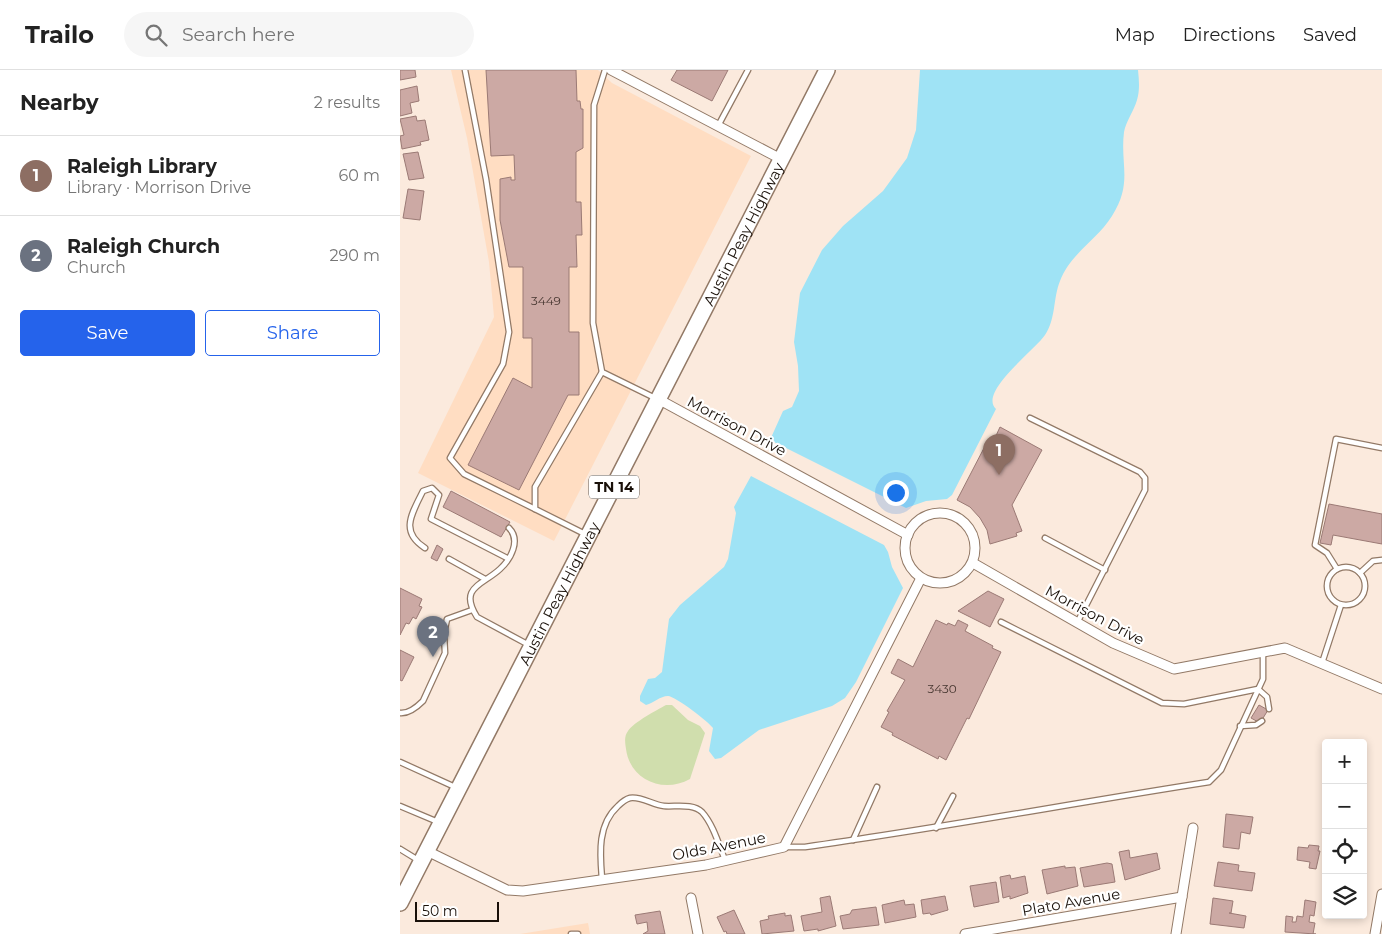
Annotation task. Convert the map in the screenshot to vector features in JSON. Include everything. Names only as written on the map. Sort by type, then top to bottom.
[{"type":"main road","name":"Austin Peay Highway","points":[[400,903],[827,70]]},
{"type":"street","points":[[611,70],[781,159]]},
{"type":"street","name":"Morrison Drive","points":[[658,399],[908,534]]},
{"type":"street","points":[[933,514],[955,516],[964,522],[975,541],[976,552],[973,563],[966,573],[956,580],[944,584],[932,583],[921,578],[912,570],[906,559],[905,546],[908,534],[922,518],[933,514]]},
{"type":"street","name":"Morrison Drive","points":[[973,563],[1113,643],[1174,668],[1286,648],[1382,689]]},
{"type":"street","name":"Olds Avenue","points":[[424,856],[506,890],[523,891],[725,860],[784,847],[921,578]]},
{"type":"street","points":[[1176,934],[1193,828]]},
{"type":"street","points":[[1375,934],[1382,894]]},
{"type":"street","name":"Plato Avenue","points":[[965,934],[1182,897]]},
{"type":"street","points":[[691,898],[698,934]]},
{"type":"lane","points":[[465,70],[486,180],[509,332],[503,364],[450,458],[464,474],[589,536]]},
{"type":"lane","points":[[535,509],[535,487],[602,372],[593,323],[594,106],[605,70]]},
{"type":"lane","points":[[718,126],[748,70]]},
{"type":"lane","points":[[602,372],[658,399]]},
{"type":"lane","points":[[1030,418],[1140,472],[1145,478],[1145,490],[1077,623]]},
{"type":"lane","points":[[1337,569],[1327,552],[1315,545],[1336,439],[1382,448]]},
{"type":"lane","points":[[425,548],[412,542],[407,534],[406,524],[423,491],[432,488],[439,495],[431,519],[507,558]]},
{"type":"lane","points":[[509,528],[514,533],[516,542],[501,568],[484,578],[474,587],[470,598],[472,610],[477,617],[488,624],[532,646]]},
{"type":"lane","points":[[1045,538],[1105,570]]},
{"type":"lane","points":[[449,559],[484,578]]},
{"type":"lane","points":[[1360,573],[1373,560],[1382,560]]},
{"type":"lane","points":[[1349,567],[1360,573],[1365,584],[1362,596],[1353,604],[1341,605],[1331,599],[1326,588],[1329,577],[1337,569],[1349,567]]},
{"type":"lane","points":[[1322,663],[1341,605]]},
{"type":"lane","points":[[400,713],[404,714],[424,701],[445,652],[444,634],[448,620],[472,610]]},
{"type":"lane","points":[[1001,622],[1162,703],[1184,704],[1258,688]]},
{"type":"lane","points":[[784,847],[853,840],[936,828],[1087,800],[1209,782],[1221,770],[1263,679],[1263,652]]},
{"type":"lane","points":[[1258,688],[1269,701],[1269,709]]},
{"type":"lane","points":[[1240,726],[1256,725],[1262,721]]},
{"type":"lane","points":[[400,762],[459,789]]},
{"type":"lane","points":[[853,840],[877,787]]},
{"type":"lane","points":[[936,828],[953,796]]},
{"type":"lane","points":[[602,879],[601,838],[605,825],[612,811],[628,798],[636,798],[659,805],[694,807],[701,812],[714,833],[725,860]]},
{"type":"lane","points":[[400,806],[441,823]]},
{"type":"lane","points":[[400,849],[424,856]]},
{"type":"lane","points":[[571,934],[578,934]]},
{"type":"shaded area","points":[[451,70],[598,70],[612,83],[751,156],[554,541],[418,473],[494,317],[489,262],[467,138]]},
{"type":"shaded area","points":[[588,923],[590,934],[520,934]]},
{"type":"green space","points":[[666,705],[672,705],[688,720],[700,726],[705,733],[690,779],[669,785],[649,781],[641,776],[629,760],[625,742],[628,731],[635,724]]},
{"type":"water","points":[[920,70],[1138,70],[1139,89],[1136,104],[1124,132],[1124,184],[1122,194],[1112,216],[1064,271],[1058,288],[1049,329],[1039,342],[1010,371],[995,392],[993,402],[996,409],[952,495],[947,499],[926,501],[906,508],[770,440],[783,411],[792,407],[799,391],[798,366],[794,342],[800,293],[822,250],[843,226],[883,191],[907,158],[916,130]]},
{"type":"water","points":[[751,476],[884,545],[892,567],[903,588],[856,682],[845,698],[832,706],[759,730],[721,758],[715,759],[709,751],[713,728],[705,720],[672,697],[662,697],[646,705],[640,701],[640,696],[648,679],[655,678],[662,672],[669,619],[680,605],[724,567],[728,559],[736,513],[734,507]]},
{"type":"building","points":[[400,70],[415,70],[416,77],[400,80]]},
{"type":"building","points":[[486,70],[576,70],[577,101],[580,101],[581,109],[583,109],[583,148],[576,152],[576,202],[581,202],[582,235],[576,235],[577,267],[569,267],[569,332],[579,332],[579,395],[568,395],[519,490],[468,465],[513,378],[532,388],[532,338],[523,338],[523,267],[509,267],[500,220],[500,179],[511,177],[511,180],[515,180],[514,155],[491,156]]},
{"type":"building","points":[[677,70],[728,70],[712,101],[671,80]]},
{"type":"building","points":[[417,86],[419,101],[410,103],[412,113],[400,116],[400,90]]},
{"type":"building","points":[[416,116],[417,121],[425,120],[429,140],[420,142],[421,145],[402,149],[400,136],[404,135],[400,119]]},
{"type":"building","points":[[418,152],[424,178],[409,180],[403,154]]},
{"type":"building","points":[[408,189],[424,191],[420,220],[403,218]]},
{"type":"building","points":[[1000,427],[1042,450],[1012,505],[1022,531],[1016,533],[1017,536],[990,544],[987,530],[980,518],[970,507],[957,500],[984,448],[989,451]]},
{"type":"building","points":[[451,491],[510,522],[501,537],[443,507]]},
{"type":"building","points":[[1329,504],[1382,514],[1382,544],[1333,535],[1331,545],[1320,543]]},
{"type":"building","points":[[437,545],[443,549],[437,561],[431,558]]},
{"type":"building","points":[[400,588],[422,599],[419,606],[422,607],[416,619],[413,617],[409,624],[406,623],[400,635]]},
{"type":"building","points":[[988,591],[1004,599],[990,627],[958,611]]},
{"type":"building","points":[[936,620],[955,626],[958,620],[968,625],[965,631],[1001,652],[969,719],[967,718],[946,760],[939,756],[938,759],[892,735],[893,733],[881,727],[889,712],[887,711],[905,680],[891,673],[898,659],[913,667]]},
{"type":"building","points":[[400,650],[414,657],[402,681],[400,680]]},
{"type":"building","points":[[1259,705],[1268,710],[1260,723],[1251,718]]},
{"type":"building","points":[[1226,814],[1253,817],[1250,834],[1241,832],[1239,849],[1223,847]]},
{"type":"building","points":[[1309,845],[1319,846],[1318,851],[1320,851],[1316,869],[1309,868],[1310,862],[1297,860],[1298,847],[1308,848]]},
{"type":"building","points":[[1129,850],[1130,858],[1157,853],[1160,869],[1125,880],[1119,852]]},
{"type":"building","points":[[1218,862],[1239,865],[1238,871],[1255,873],[1252,891],[1214,886]]},
{"type":"building","points":[[1107,863],[1112,864],[1115,882],[1084,887],[1080,868]]},
{"type":"building","points":[[1065,866],[1065,868],[1075,867],[1078,886],[1047,894],[1042,870]]},
{"type":"building","points":[[1010,875],[1011,879],[1025,876],[1028,893],[1010,899],[1010,896],[1003,898],[1000,877]]},
{"type":"building","points":[[996,882],[999,902],[974,907],[970,886]]},
{"type":"building","points":[[830,896],[836,926],[818,931],[818,929],[804,931],[801,916],[822,912],[820,898]]},
{"type":"building","points":[[945,896],[948,910],[931,915],[930,913],[923,914],[921,900]]},
{"type":"building","points":[[1213,898],[1233,901],[1231,913],[1229,913],[1246,916],[1244,928],[1210,924]]},
{"type":"building","points":[[904,900],[905,905],[914,904],[916,917],[885,923],[882,905]]},
{"type":"building","points":[[1305,900],[1316,902],[1314,916],[1310,915],[1309,922],[1315,923],[1313,934],[1285,932],[1286,916],[1293,917],[1292,922],[1296,922],[1297,916],[1303,917]]},
{"type":"building","points":[[876,907],[879,925],[843,929],[840,916],[850,914],[852,910]]},
{"type":"building","points":[[734,910],[745,934],[727,934],[726,931],[724,932],[717,917]]},
{"type":"building","points":[[660,911],[665,934],[643,934],[648,931],[647,922],[637,924],[635,915]]},
{"type":"building","points":[[785,913],[785,916],[791,915],[794,931],[762,934],[760,921],[769,919],[768,916]]},
{"type":"place","name":"Raleigh Library","points":[[999,475]]},
{"type":"place","name":"Raleigh Church","points":[[433,657]]}]
